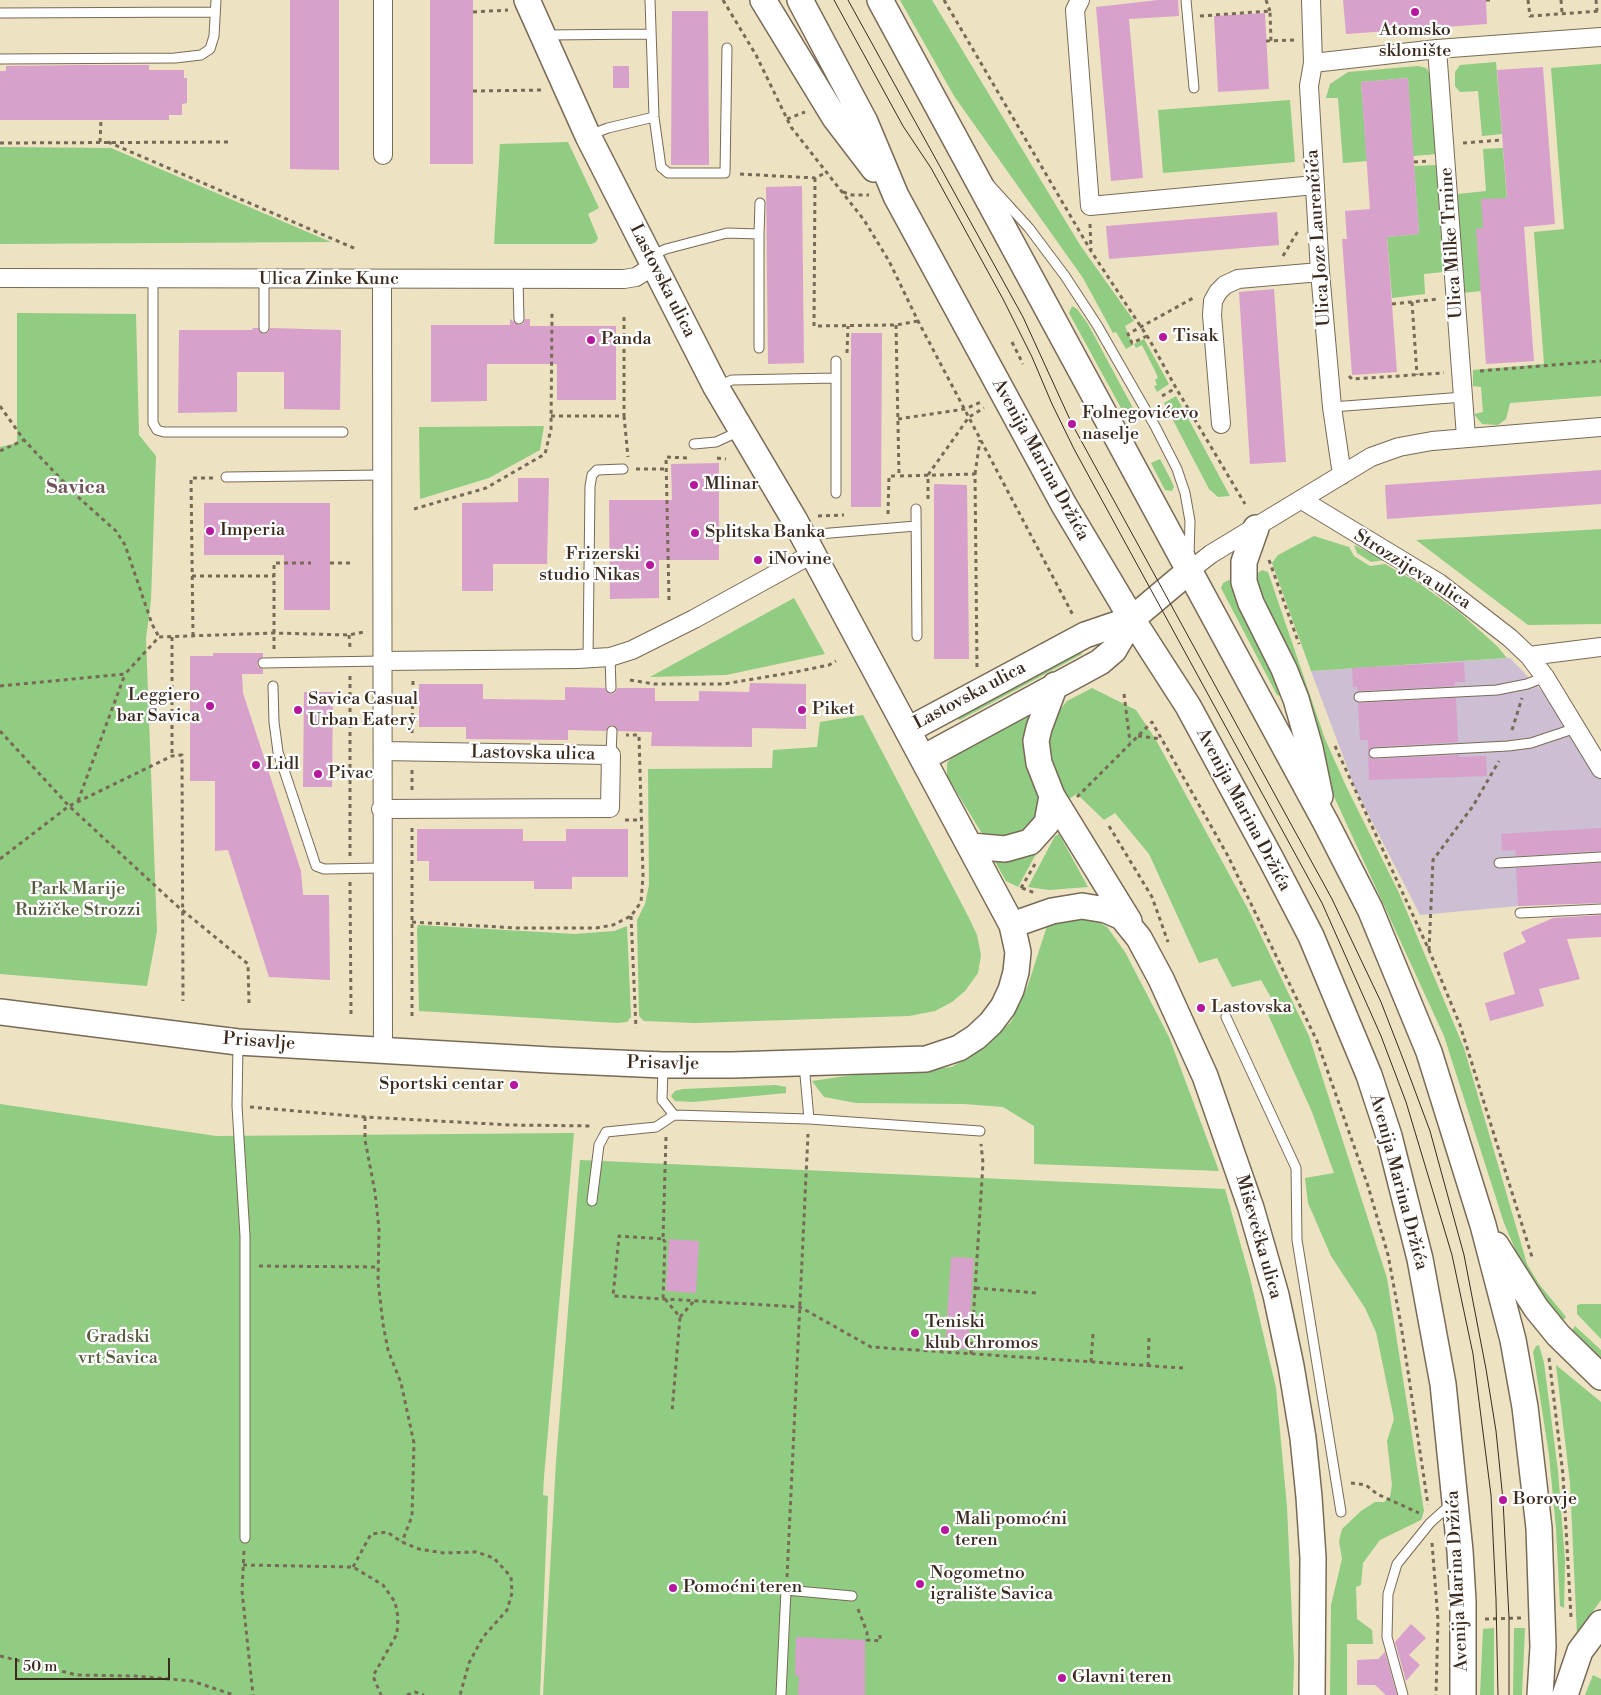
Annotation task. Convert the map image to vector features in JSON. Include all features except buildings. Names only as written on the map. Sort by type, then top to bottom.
[{"type":"street","points":[[382,0],[383,155]]},
{"type":"street","points":[[763,0],[835,118],[896,196]]},
{"type":"street","name":"Avenija Marina Držića","points":[[800,0],[864,122],[896,196],[1064,505],[1132,619],[1188,706],[1275,867],[1311,936],[1369,1075],[1389,1136],[1420,1259],[1443,1384],[1463,1601],[1463,1695]]},
{"type":"street","points":[[880,0],[1326,823],[1370,909],[1426,1044],[1483,1225],[1513,1340],[1525,1407],[1533,1468],[1542,1617],[1540,1695]]},
{"type":"street","points":[[1080,0],[1075,10],[1090,206],[1315,185]]},
{"type":"street","name":"Ulica Joze Laurenčića","points":[[1311,0],[1313,63],[1309,86],[1320,272],[1332,407],[1342,475]]},
{"type":"street","name":"Lastovska ulica","points":[[519,5],[543,35],[588,136],[716,388],[741,430],[810,535],[908,730],[1085,635],[1132,619]]},
{"type":"street","points":[[1313,63],[1437,49],[1601,37]]},
{"type":"street","name":"Ulica Milke Trnine","points":[[1437,49],[1466,437]]},
{"type":"street","name":"Ulica Zinke Kunc","points":[[0,278],[264,280],[624,279],[636,277],[652,261]]},
{"type":"street","points":[[1221,424],[1212,315],[1213,301],[1218,292],[1226,285],[1238,279],[1320,272]]},
{"type":"street","points":[[382,280],[383,751],[381,868],[383,1051]]},
{"type":"street","points":[[1189,571],[1210,554],[1371,457],[1399,447],[1466,437],[1601,427]]},
{"type":"street","name":"Strozzijeva ulica","points":[[1302,500],[1438,583],[1487,619],[1529,656],[1545,676],[1601,769]]},
{"type":"street","points":[[1256,528],[1244,562],[1244,582],[1251,603],[1284,669],[1296,699],[1310,748],[1326,823]]},
{"type":"street","points":[[382,661],[610,657],[632,650],[694,619],[810,535]]},
{"type":"street","name":"Lastovska ulica","points":[[923,758],[1100,662],[1114,650],[1132,619],[1189,571]]},
{"type":"street","points":[[1529,656],[1601,647]]},
{"type":"street","points":[[1056,685],[1043,715],[1036,742],[1039,764],[1063,798],[1132,928]]},
{"type":"street","name":"Prisavlje","points":[[0,1012],[238,1042],[383,1051],[663,1065],[804,1064],[926,1059],[959,1048],[976,1038],[991,1023],[1011,990],[1018,952],[1012,925],[908,730]]},
{"type":"street","name":"Lastovska ulica","points":[[381,808],[610,808],[611,755],[383,751]]},
{"type":"street","points":[[971,846],[1005,849],[1030,842],[1047,823],[1051,810],[1063,798]]},
{"type":"street","name":"Miševečka ulica","points":[[1012,925],[1052,911],[1082,906],[1114,913],[1132,928],[1160,979],[1205,1076],[1238,1167],[1276,1295],[1291,1366],[1303,1438],[1313,1558],[1312,1695]]},
{"type":"street","points":[[1483,1225],[1536,1308],[1558,1335],[1601,1377]]},
{"type":"street","points":[[1565,1695],[1580,1651],[1601,1622]]},
{"type":"lane","points":[[0,59],[189,58],[201,55],[210,49],[214,36],[216,0]]},
{"type":"lane","points":[[650,0],[654,117],[661,167],[668,173],[724,173],[728,48]]},
{"type":"lane","points":[[1186,0],[1194,88]]},
{"type":"lane","points":[[0,12],[216,12]]},
{"type":"lane","points":[[543,35],[651,34]]},
{"type":"lane","points":[[588,136],[608,128],[654,117]]},
{"type":"lane","points":[[970,168],[998,192],[1030,228],[1065,276],[1097,325],[1155,426],[1177,468],[1185,493],[1190,521],[1189,571]]},
{"type":"lane","points":[[759,348],[760,202]]},
{"type":"lane","points":[[652,261],[666,249],[727,234],[759,234]]},
{"type":"lane","points":[[153,279],[153,423],[157,430],[164,432],[343,432]]},
{"type":"lane","points":[[264,280],[264,328]]},
{"type":"lane","points":[[518,280],[519,319]]},
{"type":"lane","points":[[836,361],[836,493]]},
{"type":"lane","points":[[716,388],[732,380],[836,378]]},
{"type":"lane","points":[[1332,407],[1464,397]]},
{"type":"lane","points":[[694,444],[716,442],[741,430]]},
{"type":"lane","points":[[588,658],[590,486],[592,475],[597,470],[626,469]]},
{"type":"lane","points":[[226,478],[382,475]]},
{"type":"lane","points":[[916,509],[917,636]]},
{"type":"lane","points":[[810,535],[916,526]]},
{"type":"lane","points":[[610,657],[611,688]]},
{"type":"lane","points":[[263,663],[382,661]]},
{"type":"lane","points":[[1359,697],[1497,690],[1527,684],[1545,676]]},
{"type":"lane","points":[[273,686],[274,722],[278,752],[316,866],[324,869],[381,868]]},
{"type":"lane","points":[[1374,753],[1508,746],[1544,739],[1576,728]]},
{"type":"lane","points":[[611,755],[615,733]]},
{"type":"lane","points":[[1499,863],[1601,857]]},
{"type":"lane","points":[[1520,913],[1601,909]]},
{"type":"lane","points":[[1226,1017],[1296,1168],[1297,1240],[1341,1512]]},
{"type":"lane","points":[[238,1042],[237,1106],[245,1265],[245,1538]]},
{"type":"lane","points":[[804,1064],[809,1119]]},
{"type":"lane","points":[[663,1065],[662,1100],[674,1116]]},
{"type":"lane","points":[[592,1201],[599,1145],[606,1132],[656,1127],[674,1116],[809,1119],[980,1131]]},
{"type":"lane","points":[[1402,1695],[1386,1637],[1388,1594],[1397,1564],[1430,1523],[1455,1501]]},
{"type":"lane","points":[[781,1695],[786,1590],[852,1596]]},
{"type":"path","points":[[723,0],[756,55],[787,119],[864,220],[888,261],[918,322],[1074,617]]},
{"type":"path","points":[[944,0],[1091,251],[1142,327],[1245,504]]},
{"type":"path","points":[[1266,0],[1270,11],[1271,41]]},
{"type":"path","points":[[1486,0],[1491,0]]},
{"type":"path","points":[[1528,0],[1530,16],[1599,11],[1596,0]]},
{"type":"path","points":[[1561,0],[1562,14]]},
{"type":"path","points":[[473,12],[519,5]]},
{"type":"path","points":[[1188,17],[1270,11]]},
{"type":"path","points":[[1266,41],[1300,40]]},
{"type":"path","points":[[473,91],[547,90]]},
{"type":"path","points":[[787,119],[804,111],[812,115]]},
{"type":"path","points":[[100,142],[101,120]]},
{"type":"path","points":[[1444,144],[1502,140]]},
{"type":"path","points":[[108,142],[356,249]]},
{"type":"path","points":[[0,143],[230,142]]},
{"type":"path","points":[[724,173],[815,178],[828,172]]},
{"type":"path","points":[[815,178],[814,326],[896,325],[918,322]]},
{"type":"path","points":[[843,192],[852,195],[869,195]]},
{"type":"path","points":[[1090,206],[1091,251]]},
{"type":"path","points":[[1280,261],[1302,225]]},
{"type":"path","points":[[1147,336],[1132,343],[1128,334],[1196,296]]},
{"type":"path","points":[[1392,304],[1456,298]]},
{"type":"path","points":[[1412,302],[1417,375]]},
{"type":"path","points":[[414,509],[486,488],[545,454],[551,416],[552,312]]},
{"type":"path","points":[[624,314],[626,469],[666,469]]},
{"type":"path","points":[[896,325],[899,476]]},
{"type":"path","points":[[847,361],[848,326]]},
{"type":"path","points":[[1012,342],[1024,364]]},
{"type":"path","points":[[1478,372],[1601,362]]},
{"type":"path","points":[[1347,374],[1352,379],[1452,373]]},
{"type":"path","points":[[1162,396],[1176,388]]},
{"type":"path","points":[[898,419],[964,410],[981,401],[984,410],[969,417],[928,475],[927,505]]},
{"type":"path","points":[[0,406],[24,440],[78,497],[116,532],[125,545],[152,624],[159,637]]},
{"type":"path","points":[[551,416],[624,416]]},
{"type":"path","points":[[977,666],[975,474],[980,439]]},
{"type":"path","points":[[0,451],[24,440]]},
{"type":"path","points":[[669,600],[666,457],[692,458]]},
{"type":"path","points":[[710,458],[726,459]]},
{"type":"path","points":[[880,514],[889,514],[889,476],[975,474]]},
{"type":"path","points":[[193,636],[191,478],[226,478]]},
{"type":"path","points":[[810,535],[853,515]]},
{"type":"path","points":[[1268,555],[1300,647]]},
{"type":"path","points":[[274,654],[274,563],[311,563]]},
{"type":"path","points":[[330,563],[350,563]]},
{"type":"path","points":[[192,576],[274,576]]},
{"type":"path","points":[[78,801],[125,674],[159,637],[274,632],[349,635],[369,632]]},
{"type":"path","points":[[349,635],[350,653]]},
{"type":"path","points":[[172,637],[172,756]]},
{"type":"path","points":[[630,680],[654,684],[724,684],[796,672],[829,665],[836,661]]},
{"type":"path","points":[[412,735],[413,671]]},
{"type":"path","points":[[350,672],[351,1014]]},
{"type":"path","points":[[0,686],[125,674]]},
{"type":"path","points":[[1429,950],[1434,860],[1473,806],[1508,746],[1527,684]]},
{"type":"path","points":[[1124,694],[1130,742]]},
{"type":"path","points":[[1063,798],[1152,722],[1228,856],[1317,1040],[1368,1186],[1388,1255],[1402,1325],[1428,1507],[1419,1514],[1377,1494],[1366,1485],[1336,1481]]},
{"type":"path","points":[[0,731],[68,806],[183,911],[248,964],[249,1003]]},
{"type":"path","points":[[412,922],[517,928],[596,928],[613,925],[632,916],[641,902],[643,876],[639,735],[615,733]]},
{"type":"path","points":[[1137,736],[1162,739]]},
{"type":"path","points":[[1332,739],[1429,950],[1460,1025],[1534,1262]]},
{"type":"path","points":[[0,859],[68,806],[172,756],[182,755],[183,1001]]},
{"type":"path","points":[[412,761],[412,799]]},
{"type":"path","points":[[412,824],[412,1020]]},
{"type":"path","points":[[1109,826],[1152,897],[1168,937],[1168,945]]},
{"type":"path","points":[[1022,888],[1041,894]]},
{"type":"path","points":[[632,916],[636,1028]]},
{"type":"path","points":[[237,1106],[365,1117],[511,1125],[595,1126],[606,1132]]},
{"type":"path","points":[[365,1117],[365,1140],[380,1229],[378,1281],[388,1350],[401,1382],[414,1443],[412,1516],[402,1542]]},
{"type":"path","points":[[786,1590],[809,1119]]},
{"type":"path","points":[[665,1121],[667,1150],[662,1239],[665,1242],[664,1299],[680,1317]]},
{"type":"path","points":[[971,1354],[983,1163],[980,1131]]},
{"type":"path","points":[[662,1239],[618,1236],[613,1296],[800,1307],[871,1347],[1183,1368]]},
{"type":"path","points":[[245,1265],[379,1267]]},
{"type":"path","points":[[976,1288],[1037,1293]]},
{"type":"path","points":[[672,1412],[680,1317],[694,1301]]},
{"type":"path","points":[[1091,1362],[1093,1334]]},
{"type":"path","points":[[1148,1366],[1150,1338]]},
{"type":"path","points":[[1549,1352],[1563,1475],[1570,1617]]},
{"type":"path","points":[[352,1568],[371,1534],[387,1532],[402,1542],[419,1549],[444,1553],[476,1552],[494,1558],[510,1577],[512,1593],[507,1610],[483,1637],[469,1663],[460,1695]]},
{"type":"path","points":[[245,1538],[242,1590],[253,1695]]},
{"type":"path","points":[[1433,1556],[1438,1620],[1436,1695]]},
{"type":"path","points":[[243,1565],[352,1568],[383,1585],[395,1602],[398,1617],[397,1634],[374,1676],[381,1695]]},
{"type":"path","points":[[852,1596],[867,1632],[867,1640],[880,1641],[880,1634]]},
{"type":"path","points":[[1482,1619],[1526,1618]]},
{"type":"path","points":[[0,1656],[78,1675],[135,1676],[192,1681],[234,1695]]},
{"type":"path","points":[[408,1695],[415,1692],[424,1695]]},
{"type":"shaded area","points":[[1510,658],[1554,704],[1601,778],[1601,902],[1518,906],[1420,915],[1355,788],[1311,671]]},
{"type":"green space","points":[[900,0],[932,0],[1080,245],[1134,321],[1125,326],[1133,345],[1126,349],[1116,332],[1113,333],[1083,278],[954,96]]},
{"type":"green space","points":[[1496,62],[1502,134],[1482,136],[1478,91],[1460,92],[1455,86],[1455,72],[1460,65]]},
{"type":"green space","points":[[1601,64],[1601,396],[1510,403],[1506,419],[1498,425],[1482,424],[1474,414],[1483,412],[1481,387],[1473,386],[1473,370],[1544,364],[1534,232],[1564,229],[1551,68]]},
{"type":"green space","points":[[1418,66],[1426,68],[1430,74],[1437,154],[1413,156],[1408,78],[1361,82],[1367,161],[1343,163],[1338,98],[1326,98],[1330,84],[1348,72]]},
{"type":"green space","points":[[1290,100],[1295,162],[1163,173],[1158,110]]},
{"type":"green space","points":[[568,142],[599,208],[588,214],[598,238],[596,242],[591,244],[494,244],[500,144]]},
{"type":"green space","points":[[0,147],[111,148],[331,242],[0,244]]},
{"type":"green space","points":[[1503,148],[1509,227],[1481,291],[1462,293],[1454,201],[1458,194],[1486,191],[1483,149]]},
{"type":"green space","points":[[1437,165],[1443,272],[1424,274],[1425,294],[1392,298],[1387,237],[1419,234],[1414,166]]},
{"type":"green space","points":[[1072,306],[1077,309],[1088,324],[1134,410],[1128,411],[1121,408],[1069,313]]},
{"type":"green space","name":"Park Marije Ružičke Strozzi","points":[[17,313],[136,314],[139,435],[156,456],[151,600],[146,639],[157,931],[147,986],[0,974],[0,447],[17,443]]},
{"type":"green space","points":[[1144,339],[1169,384],[1157,392],[1154,386],[1157,385],[1155,380],[1158,378],[1156,373],[1142,345],[1136,348],[1134,344]]},
{"type":"green space","points":[[1176,396],[1230,496],[1218,497],[1209,489],[1164,403]]},
{"type":"green space","points":[[544,426],[540,450],[489,478],[420,499],[419,427]]},
{"type":"green space","points":[[1160,459],[1174,487],[1172,491],[1165,490],[1151,463]]},
{"type":"green space","points":[[1601,529],[1601,624],[1528,625],[1416,540]]},
{"type":"green space","points":[[1314,536],[1349,547],[1354,556],[1370,566],[1385,564],[1420,584],[1459,612],[1497,646],[1507,658],[1311,671],[1272,563],[1278,555]]},
{"type":"green space","points":[[1354,545],[1385,560],[1371,562],[1357,553]]},
{"type":"green space","points":[[1262,570],[1268,572],[1325,739],[1399,893],[1464,1048],[1527,1264],[1539,1284],[1566,1317],[1556,1327],[1524,1270],[1504,1223],[1444,1036],[1331,790],[1261,595],[1257,581],[1258,573]]},
{"type":"green space","points":[[1231,579],[1284,694],[1281,696],[1277,695],[1221,588],[1223,583]]},
{"type":"green space","points":[[794,598],[825,654],[726,675],[650,677]]},
{"type":"green space","points":[[1080,649],[1082,654],[960,720],[957,718],[957,715]]},
{"type":"green space","points":[[1092,688],[1136,710],[1156,740],[1248,909],[1309,1036],[1387,1278],[1424,1511],[1421,1520],[1380,1540],[1363,1563],[1361,1585],[1356,1587],[1357,1619],[1372,1630],[1373,1644],[1347,1644],[1347,1695],[1330,1695],[1331,1605],[1342,1559],[1339,1541],[1342,1529],[1361,1511],[1375,1502],[1384,1502],[1390,1497],[1392,1485],[1387,1441],[1394,1419],[1376,1332],[1365,1308],[1331,1256],[1308,1203],[1305,1178],[1334,1173],[1312,1112],[1266,1010],[1273,1001],[1261,980],[1232,987],[1217,958],[1199,963],[1149,854],[1115,813],[1104,820],[1077,794],[1067,800],[1058,787],[1047,749],[1049,733],[1056,715],[1067,701]]},
{"type":"green space","points":[[863,715],[977,935],[981,955],[978,973],[965,991],[952,1002],[935,1011],[909,1016],[695,1023],[644,1021],[639,1016],[637,920],[645,904],[649,885],[648,769],[772,768],[773,750],[817,747],[820,722]]},
{"type":"green space","points":[[1031,715],[1041,793],[1041,815],[1026,834],[989,838],[981,832],[947,776],[947,763],[952,757]]},
{"type":"green space","points":[[1059,834],[1088,887],[1049,890],[1028,887],[1055,836]]},
{"type":"green space","points":[[1043,841],[1018,887],[1006,881],[994,860]]},
{"type":"green space","points":[[1076,916],[1095,920],[1107,927],[1125,952],[1169,1037],[1219,1171],[1034,1164],[1034,1126],[1003,1107],[964,1104],[856,1103],[824,1097],[812,1081],[853,1075],[952,1067],[983,1048],[1011,1022],[1028,985],[1047,926]]},
{"type":"green space","points":[[418,925],[575,934],[614,931],[627,926],[631,1017],[627,1022],[618,1023],[419,1011]]},
{"type":"green space","points":[[776,1085],[786,1087],[786,1093],[693,1102],[675,1101],[671,1096],[675,1091],[683,1089]]},
{"type":"green space","name":"Gradski vrt Savica","points":[[0,1104],[216,1136],[574,1133],[544,1477],[543,1495],[548,1496],[540,1695],[0,1695]]},
{"type":"green space","points":[[580,1160],[1225,1189],[1250,1278],[1276,1388],[1287,1507],[1294,1662],[1293,1695],[543,1695],[556,1462]]},
{"type":"green space","points":[[1601,1304],[1601,1339],[1577,1314],[1577,1305]]},
{"type":"green space","points":[[1575,1326],[1601,1350],[1601,1372],[1567,1338]]},
{"type":"green space","points":[[1539,1345],[1544,1363],[1558,1471],[1565,1561],[1564,1608],[1560,1606],[1556,1528],[1549,1455],[1533,1352],[1536,1346]]},
{"type":"green space","points":[[1556,1365],[1601,1402],[1601,1600],[1577,1634],[1570,1483]]},
{"type":"green space","points":[[1494,1628],[1494,1695],[1480,1695],[1483,1629]]},
{"type":"green space","points":[[1514,1628],[1525,1628],[1522,1695],[1513,1695]]},
{"type":"green space","points":[[1593,1675],[1601,1679],[1601,1695],[1585,1695]]},
{"type":"tram line","points":[[834,0],[903,126],[931,168],[1003,299],[1074,449],[1322,903],[1381,1036],[1406,1102],[1452,1255],[1473,1354],[1491,1495],[1498,1695]]},
{"type":"tram line","points":[[848,0],[1023,317],[1072,424],[1332,899],[1381,1002],[1430,1131],[1464,1255],[1486,1369],[1496,1431],[1503,1500],[1509,1618],[1509,1695]]},
{"type":"place","name":"Atomsko sklonište","points":[[1415,12]]},
{"type":"place","name":"Tisak","points":[[1163,337]]},
{"type":"place","name":"Panda","points":[[591,340]]},
{"type":"place","name":"Folnegovićevo naselje","points":[[1072,424]]},
{"type":"place","name":"Mlinar","points":[[694,485]]},
{"type":"place","name":"Imperia","points":[[210,531]]},
{"type":"place","name":"Splitska Banka","points":[[695,533]]},
{"type":"place","name":"iNovine","points":[[758,560]]},
{"type":"place","name":"Frizerski studio Nikas","points":[[650,565]]},
{"type":"place","name":"Leggiero bar Savica","points":[[210,706]]},
{"type":"place","name":"Savica Casual Urban Eatery","points":[[298,710]]},
{"type":"place","name":"Piket","points":[[802,710]]},
{"type":"place","name":"Lidl","points":[[256,765]]},
{"type":"place","name":"Pivac","points":[[318,774]]},
{"type":"place","name":"Lastovska","points":[[1201,1008]]},
{"type":"place","name":"Sportski centar","points":[[514,1085]]},
{"type":"place","name":"Teniski klub Chromos","points":[[915,1333]]},
{"type":"place","name":"Borovje","points":[[1503,1500]]},
{"type":"place","name":"Mali pomoćni teren","points":[[945,1530]]},
{"type":"place","name":"Nogometno igralište Savica","points":[[920,1584]]},
{"type":"place","name":"Pomoćni teren","points":[[673,1588]]},
{"type":"place","name":"Glavni teren","points":[[1062,1678]]},
{"type":"district","name":"Savica","points":[[76,488]]}]
